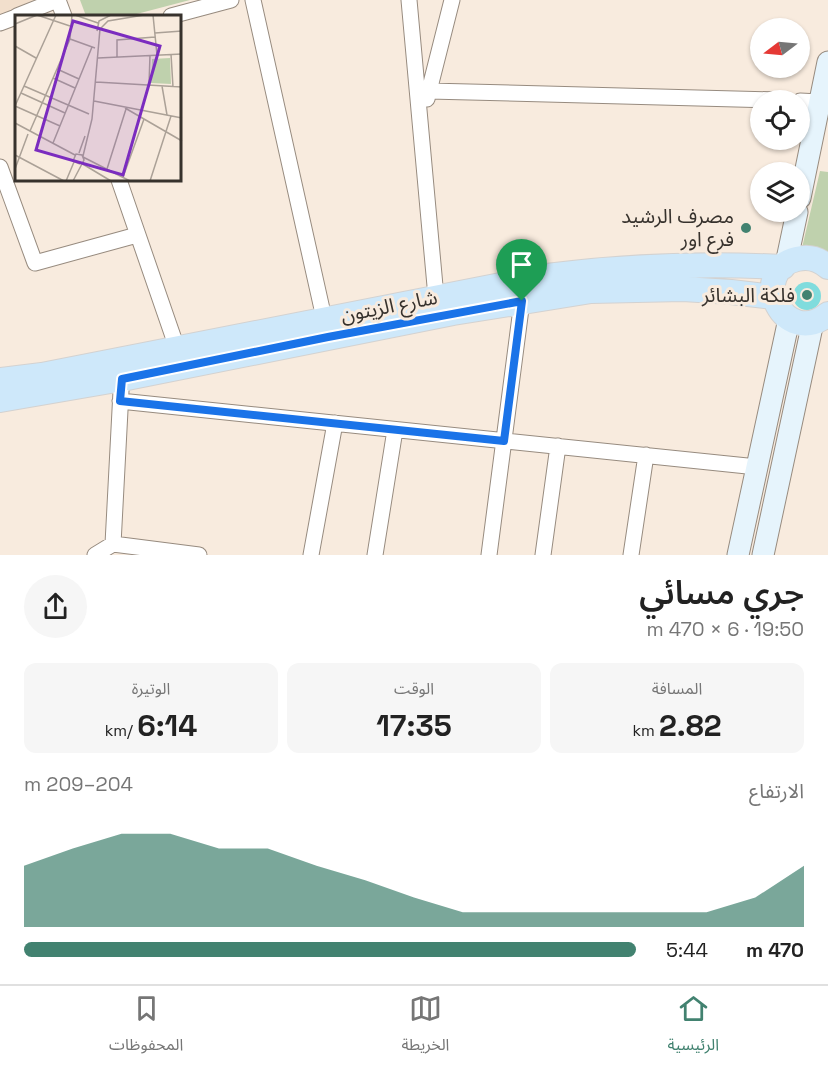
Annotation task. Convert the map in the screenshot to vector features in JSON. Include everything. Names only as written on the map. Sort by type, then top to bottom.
[{"type":"main road","points":[[810,101],[828,62]]},
{"type":"main road","points":[[763,555],[820,318],[797,322],[789,319],[777,306],[773,297],[773,286],[776,276],[784,265],[795,222]]},
{"type":"main road","name":"شارع الزيتون","points":[[0,380],[42,375],[547,276],[603,269],[714,264],[784,265],[803,257],[822,262],[828,267]]},
{"type":"main road","name":"شارع الزيتون","points":[[0,400],[121,390],[339,334],[591,291],[637,289],[731,292],[773,297]]},
{"type":"main road","points":[[738,555],[789,319]]},
{"type":"street","points":[[22,15],[58,0],[64,15]]},
{"type":"street","points":[[175,15],[231,0]]},
{"type":"street","points":[[254,0],[324,318]]},
{"type":"street","points":[[409,0],[436,297]]},
{"type":"street","points":[[420,125],[452,0]]},
{"type":"street","points":[[0,24],[15,18]]},
{"type":"street","points":[[429,91],[750,99]]},
{"type":"street","points":[[0,167],[35,263],[137,235]]},
{"type":"street","points":[[120,182],[177,348]]},
{"type":"street","points":[[489,555],[522,301]]},
{"type":"street","points":[[113,544],[121,390],[335,423],[757,467]]},
{"type":"street","points":[[311,555],[335,423]]},
{"type":"street","points":[[375,555],[395,430]]},
{"type":"street","points":[[543,555],[558,446]]},
{"type":"street","points":[[631,555],[645,455]]},
{"type":"street","points":[[95,555],[113,544],[199,555]]},
{"type":"shaded area","points":[[0,0],[38,0],[0,16]]},
{"type":"green space","points":[[80,0],[190,0],[133,15],[86,15]]},
{"type":"green space","points":[[820,171],[828,172],[828,257],[801,252],[808,222],[810,222]]},
{"type":"water","points":[[807,282],[817,286],[821,296],[817,306],[807,310],[797,306],[793,296],[797,286]]},
{"type":"place","name":"مصرف الرشيد فرع اور","points":[[746,228]]},
{"type":"place","name":"فلكة البشائر","points":[[807,295]]},
{"type":"route","points":[[522,301],[504,441],[120,401],[122,379],[522,301]]}]
